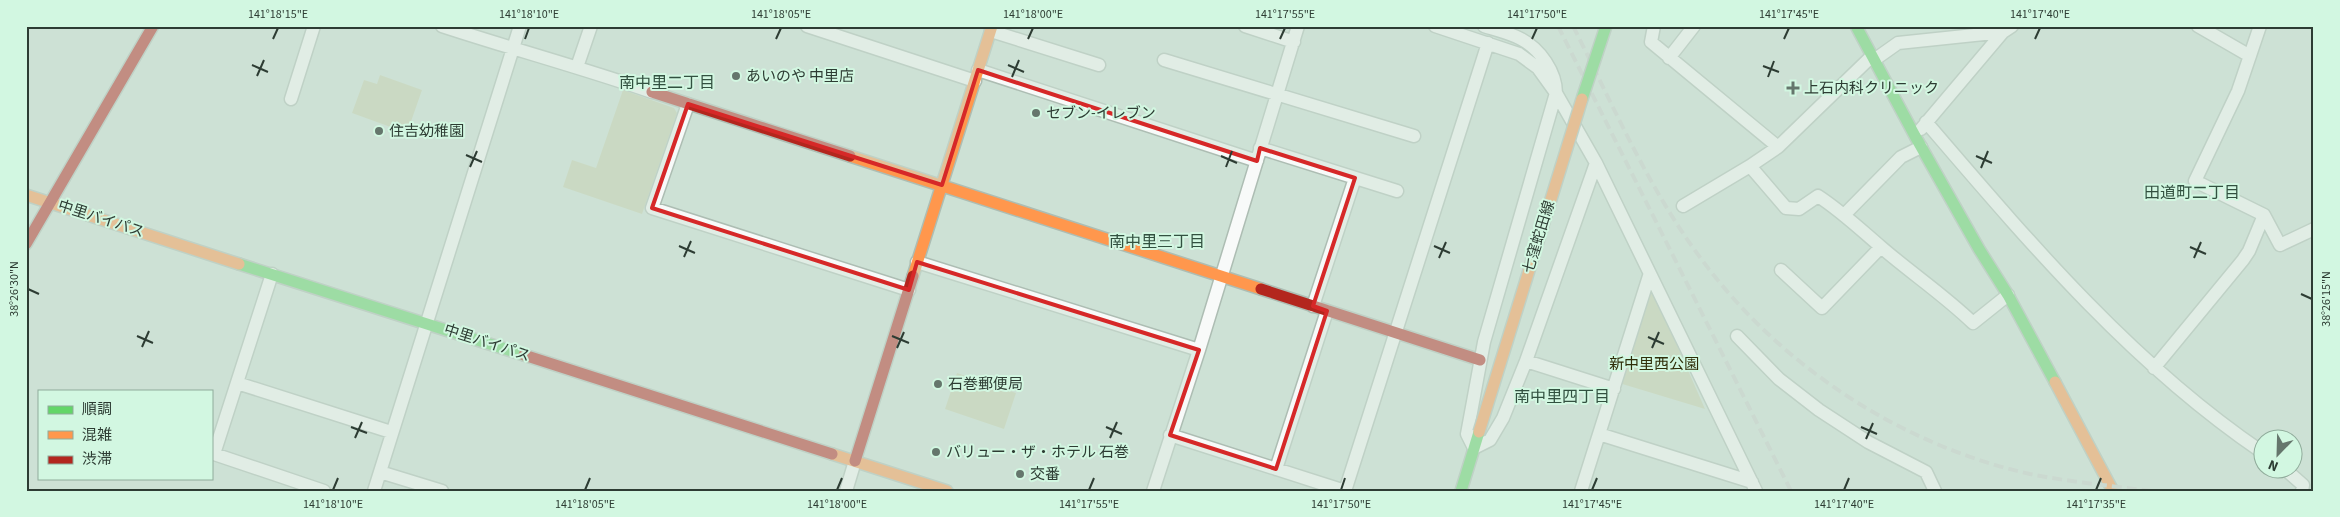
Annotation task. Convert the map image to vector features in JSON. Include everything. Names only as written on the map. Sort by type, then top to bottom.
[{"type":"street","points":[[26,244],[153,26]]},
{"type":"street","points":[[291,99],[314,26]]},
{"type":"street","points":[[442,26],[512,50],[578,67],[1480,360]]},
{"type":"street","points":[[374,491],[520,26]]},
{"type":"street","points":[[578,67],[590,26]]},
{"type":"street","points":[[807,26],[977,75],[1257,161]]},
{"type":"street","points":[[1245,26],[1294,42]]},
{"type":"street","points":[[1153,491],[1199,350],[1298,26]]},
{"type":"street","points":[[1435,26],[1488,43],[1530,60],[1556,93],[1596,163],[1649,276],[1754,487]]},
{"type":"street","points":[[1484,26],[1521,39],[1541,55],[1556,80],[1556,93],[1480,360],[1467,434],[1474,448],[1490,440],[1504,418],[1526,362],[1596,163]]},
{"type":"street","name":"七窪蛇田線","points":[[1461,491],[1564,154],[1606,26]]},
{"type":"street","points":[[1654,26],[1651,42],[1778,147]]},
{"type":"street","points":[[1669,58],[1694,26]]},
{"type":"street","points":[[1856,26],[1978,249],[2008,296],[2113,491]]},
{"type":"street","points":[[2198,26],[2250,56]]},
{"type":"street","points":[[2260,26],[2238,91],[2195,181],[2264,214],[2280,245],[2314,229]]},
{"type":"street","points":[[846,491],[992,28],[1099,65]]},
{"type":"street","points":[[1683,206],[1778,147],[1873,58],[1898,43],[2008,29]]},
{"type":"street","points":[[1845,214],[1918,142],[1926,122],[2008,29]]},
{"type":"street","points":[[1170,435],[1345,491],[1488,43]]},
{"type":"street","points":[[1164,60],[1414,136]]},
{"type":"street","points":[[688,104],[652,208],[909,290]]},
{"type":"street","points":[[1926,122],[2056,272],[2154,368],[2252,445]]},
{"type":"street","points":[[1260,148],[1397,191]]},
{"type":"street","points":[[1750,166],[1786,208],[1798,209],[1818,196],[1845,214],[1881,247],[1938,290],[1973,323],[2008,296]]},
{"type":"street","points":[[1313,306],[1355,178]]},
{"type":"street","name":"中里バイパス","points":[[26,195],[947,491]]},
{"type":"street","points":[[2154,368],[2243,260],[2249,251],[2264,214]]},
{"type":"street","points":[[1781,270],[1822,308],[1881,247]]},
{"type":"street","points":[[918,262],[1199,350]]},
{"type":"street","points":[[272,274],[214,454],[324,491]]},
{"type":"street","points":[[1580,491],[1600,434],[1649,276]]},
{"type":"street","points":[[1276,469],[1327,311]]},
{"type":"street","points":[[1737,336],[1779,379],[1819,410],[1868,442],[1926,472],[1935,491]]},
{"type":"street","points":[[1526,362],[1614,389]]},
{"type":"street","points":[[237,383],[391,432]]},
{"type":"street","points":[[1600,434],[1754,487]]},
{"type":"street","points":[[380,472],[442,491]]},
{"type":"street","points":[[2297,480],[2303,485],[2302,491]]},
{"type":"highlighted area","points":[[978,70],[1257,161],[1260,148],[1355,178],[1313,306],[1327,311],[1276,469],[1170,435],[1199,350],[917,262],[909,290],[652,208],[688,104],[942,185]]},
{"type":"green space","points":[[380,75],[422,90],[407,133],[352,113],[364,80],[377,84]]},
{"type":"green space","points":[[623,90],[674,108],[677,113],[642,214],[563,187],[572,160],[596,168]]},
{"type":"green space","name":"新中里西公園","points":[[1650,284],[1705,409],[1619,383]]},
{"type":"green space","points":[[957,373],[1016,393],[1004,429],[945,409]]},
{"type":"railway","points":[[1558,26],[1791,491]]},
{"type":"railway","points":[[1573,26],[1629,140],[1676,223],[1726,290],[1761,327],[1800,362],[1841,392],[1886,419],[1932,442],[1980,460],[2045,477],[2152,491]]},
{"type":"traffic: fast","points":[[1582,99],[1606,26]]},
{"type":"traffic: fast","points":[[1856,26],[1915,136],[1979,249],[2008,295],[2055,382]]},
{"type":"traffic: fast","points":[[239,264],[524,355]]},
{"type":"traffic: fast","points":[[1461,491],[1479,432]]},
{"type":"traffic: slow","points":[[913,276],[992,26]]},
{"type":"traffic: slow","points":[[1479,432],[1582,99]]},
{"type":"traffic: slow","points":[[850,156],[1261,289]]},
{"type":"traffic: slow","points":[[26,195],[239,264]]},
{"type":"traffic: slow","points":[[2055,382],[2113,491]]},
{"type":"traffic: slow","points":[[832,454],[947,491]]},
{"type":"traffic: jam","points":[[26,244],[153,26]]},
{"type":"traffic: jam","points":[[652,92],[850,156]]},
{"type":"traffic: jam","points":[[855,461],[913,276]]},
{"type":"traffic: jam","points":[[1261,289],[1480,360]]},
{"type":"traffic: jam","points":[[524,355],[832,454]]},
{"type":"place","name":"あいのや 中里店","points":[[736,76]]},
{"type":"place","name":"上石内科クリニック","points":[[1793,88]]},
{"type":"place","name":"セブン-イレブン","points":[[1036,113]]},
{"type":"place","name":"住吉幼稚園","points":[[379,131]]},
{"type":"place","name":"石巻郵便局","points":[[938,384]]},
{"type":"place","name":"バリュー・ザ・ホテル 石巻","points":[[936,452]]},
{"type":"place","name":"交番","points":[[1020,474]]},
{"type":"district","name":"南中里二丁目","points":[[667,83]]},
{"type":"district","name":"田道町二丁目","points":[[2192,193]]},
{"type":"district","name":"南中里三丁目","points":[[1157,242]]},
{"type":"district","name":"南中里四丁目","points":[[1562,397]]}]
